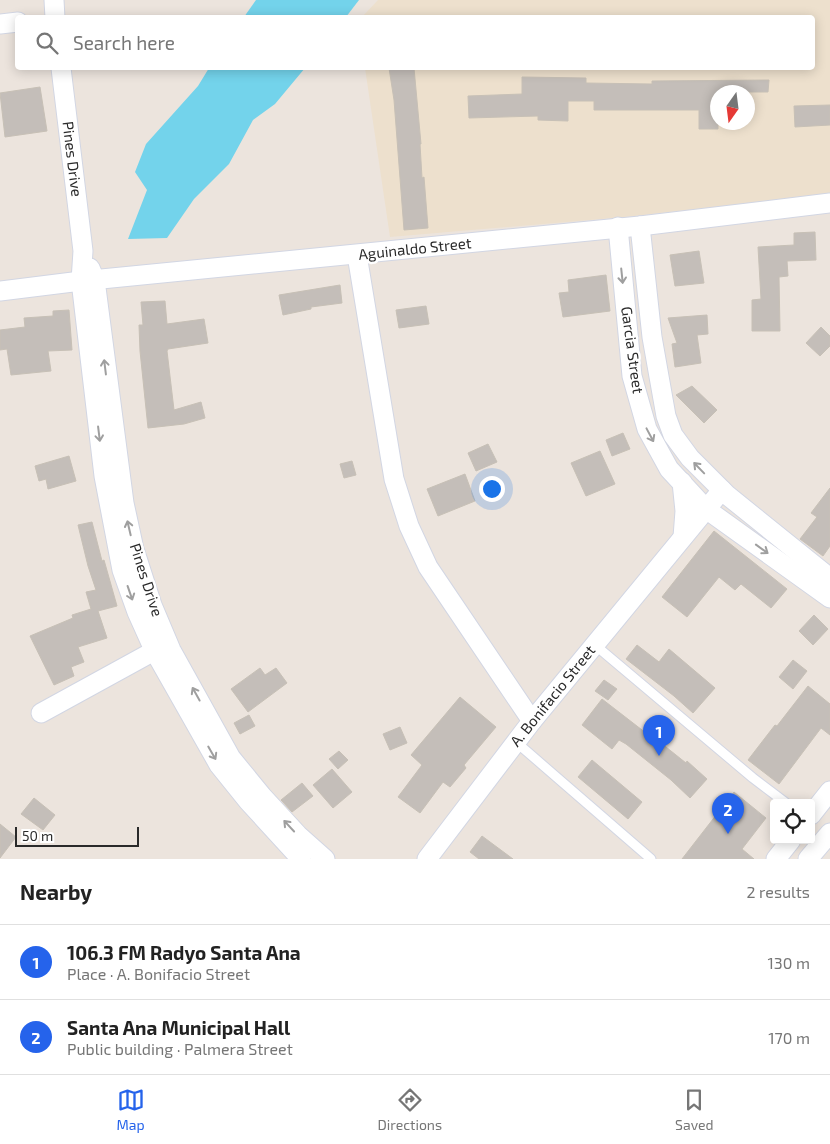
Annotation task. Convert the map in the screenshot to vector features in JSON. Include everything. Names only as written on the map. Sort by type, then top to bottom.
[{"type":"street","points":[[54,0],[55,15]]},
{"type":"street","points":[[0,24],[15,22]]},
{"type":"street","name":"Pines Drive","points":[[61,70],[88,281],[104,476],[122,570],[137,612],[162,648],[231,758],[262,796],[298,835],[325,859]]},
{"type":"street","name":"Aguinaldo Street","points":[[0,291],[640,226],[830,203]]},
{"type":"street","name":"Garcia Street","points":[[640,226],[652,337],[666,416],[673,435],[690,458],[722,490],[830,578]]},
{"type":"street","name":"Garcia Street","points":[[618,227],[632,376],[646,429],[669,469],[706,509],[830,598]]},
{"type":"street","points":[[357,255],[394,479],[409,526],[428,567],[532,721]]},
{"type":"street","points":[[682,482],[685,511],[683,537]]},
{"type":"street","name":"A. Bonifacio Street","points":[[428,859],[532,721],[722,490]]},
{"type":"street","points":[[41,713],[162,648]]},
{"type":"street","name":"Pines Drive","points":[[162,648],[219,765],[248,801],[301,859]]},
{"type":"street","points":[[815,810],[830,791]]},
{"type":"street","points":[[808,859],[830,833]]},
{"type":"street","points":[[776,859],[788,844]]},
{"type":"lane","points":[[595,645],[753,778],[781,799]]},
{"type":"lane","points":[[516,742],[651,859]]},
{"type":"shaded area","points":[[378,0],[830,0],[830,194],[625,217],[390,237],[365,70],[815,70],[815,15],[364,15]]},
{"type":"water","points":[[256,0],[359,0],[348,15],[245,15]]},
{"type":"water","points":[[208,70],[303,70],[275,104],[253,120],[229,164],[194,199],[167,238],[128,239],[147,190],[135,172],[146,144],[198,86]]},
{"type":"building","points":[[389,70],[414,70],[422,178],[424,177],[428,228],[404,230],[394,100]]},
{"type":"building","points":[[522,77],[586,78],[586,83],[652,84],[652,81],[769,80],[768,92],[755,92],[755,85],[710,85],[710,129],[699,129],[699,110],[594,110],[594,101],[568,101],[568,121],[538,120],[538,116],[469,118],[468,96],[522,94]]},
{"type":"building","points":[[40,87],[47,131],[5,137],[0,93]]},
{"type":"building","points":[[830,105],[830,125],[795,127],[794,106]]},
{"type":"building","points":[[815,232],[816,260],[787,261],[788,276],[779,277],[780,331],[752,331],[752,300],[761,299],[758,247],[794,245],[794,233]]},
{"type":"building","points":[[699,251],[704,283],[675,286],[670,255]]},
{"type":"building","points":[[606,275],[610,311],[563,317],[559,293],[569,292],[568,280]]},
{"type":"building","points":[[340,285],[342,303],[311,307],[311,309],[283,315],[279,295]]},
{"type":"building","points":[[165,301],[167,324],[204,319],[208,343],[168,349],[167,351],[174,410],[201,402],[205,418],[184,424],[148,428],[140,351],[139,325],[143,325],[141,302]]},
{"type":"building","points":[[426,306],[429,324],[399,328],[396,310]]},
{"type":"building","points":[[69,310],[72,350],[48,351],[51,371],[11,375],[7,349],[0,350],[0,330],[25,327],[24,318],[53,316],[53,311]]},
{"type":"building","points":[[707,315],[708,334],[697,335],[701,363],[675,367],[672,344],[677,343],[668,318]]},
{"type":"building","points":[[821,327],[830,336],[830,346],[820,356],[806,343]]},
{"type":"building","points":[[692,386],[717,410],[704,423],[676,395]]},
{"type":"building","points":[[623,433],[630,449],[612,456],[606,440]]},
{"type":"building","points":[[488,444],[497,462],[476,471],[468,453]]},
{"type":"building","points":[[600,451],[615,484],[586,496],[571,463]]},
{"type":"building","points":[[69,456],[76,481],[48,489],[46,479],[39,481],[35,466]]},
{"type":"building","points":[[352,461],[356,475],[344,478],[340,464]]},
{"type":"building","points":[[465,474],[475,501],[438,516],[427,489]]},
{"type":"building","points":[[830,488],[830,546],[823,556],[800,539],[817,517],[811,513]]},
{"type":"building","points":[[92,522],[102,561],[104,560],[117,606],[98,611],[107,638],[78,647],[84,662],[71,667],[74,676],[54,685],[30,636],[73,618],[72,615],[91,609],[86,592],[96,590],[78,525]]},
{"type":"building","points":[[714,531],[787,589],[771,608],[741,584],[735,590],[719,577],[687,617],[662,597]]},
{"type":"building","points":[[814,615],[828,629],[813,645],[799,631]]},
{"type":"building","points":[[637,645],[659,662],[669,649],[715,688],[693,713],[626,659]]},
{"type":"building","points":[[793,660],[807,671],[793,689],[779,677]]},
{"type":"building","points":[[260,668],[265,675],[276,668],[287,683],[248,712],[231,689]]},
{"type":"building","points":[[604,680],[617,689],[608,700],[595,691]]},
{"type":"building","points":[[808,686],[830,704],[830,735],[821,728],[779,784],[748,760]]},
{"type":"building","points":[[460,697],[496,727],[464,765],[466,768],[450,787],[443,782],[420,813],[398,797],[422,765],[411,755]]},
{"type":"building","points":[[602,699],[686,763],[687,761],[707,779],[690,798],[671,780],[626,744],[619,740],[612,749],[582,725]]},
{"type":"building","points":[[249,715],[255,726],[240,734],[234,723]]},
{"type":"building","points":[[400,727],[407,743],[390,750],[383,734]]},
{"type":"building","points":[[339,751],[348,760],[338,769],[329,759]]},
{"type":"building","points":[[592,760],[642,802],[628,819],[578,777]]},
{"type":"building","points":[[332,769],[352,792],[333,808],[313,785]]},
{"type":"building","points":[[302,783],[313,796],[292,812],[281,800]]},
{"type":"building","points":[[734,792],[766,818],[742,849],[754,859],[682,859]]},
{"type":"building","points":[[34,798],[55,815],[43,830],[21,814]]},
{"type":"building","points":[[0,824],[16,837],[0,858]]},
{"type":"building","points":[[482,836],[513,859],[479,859],[470,852]]},
{"type":"place","name":"106.3 FM Radyo Santa Ana","points":[[659,756]]},
{"type":"place","name":"Santa Ana Municipal Hall","points":[[728,834]]}]
